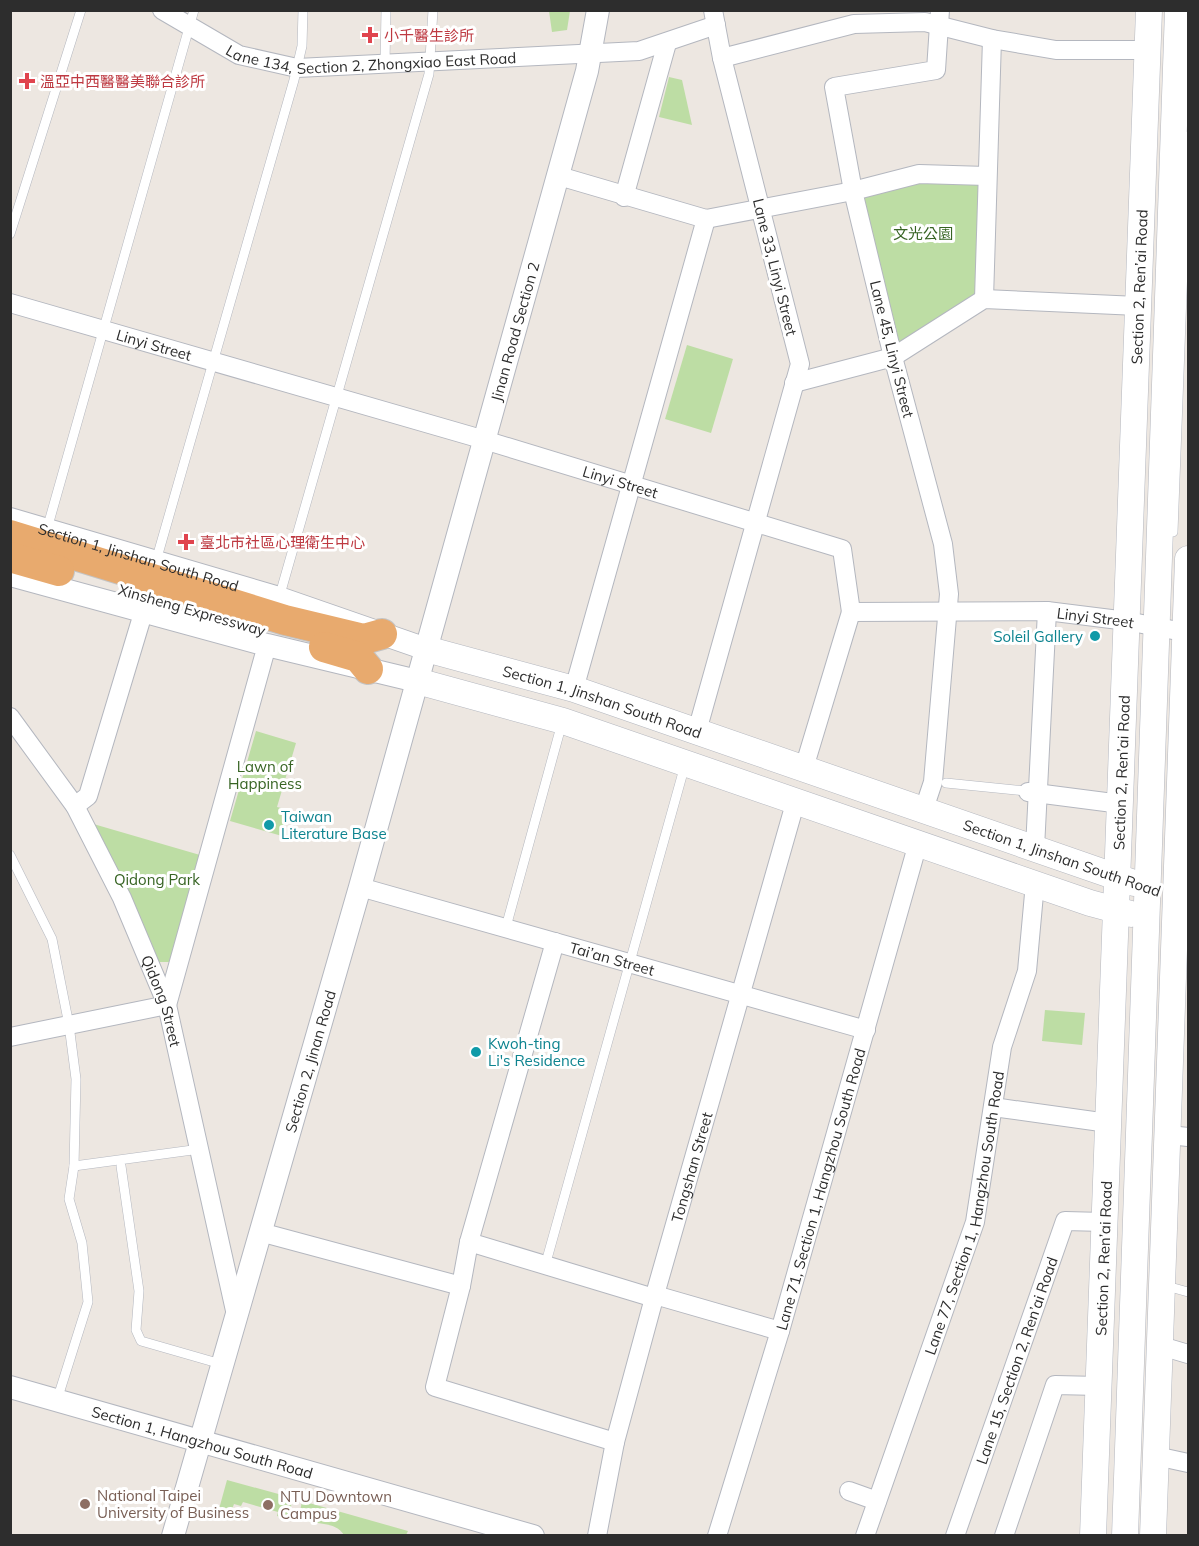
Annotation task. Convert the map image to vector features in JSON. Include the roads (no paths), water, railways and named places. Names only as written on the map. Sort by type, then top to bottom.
[{"type":"highway","name":"Xinsheng Expressway","points":[[10,535],[278,625],[358,657],[368,669]]},
{"type":"highway","name":"Xinsheng Expressway","points":[[10,557],[278,625]]},
{"type":"highway","points":[[278,625],[364,639],[382,634]]},
{"type":"main road","name":"Section 2, Ren’ai Road","points":[[1093,1536],[1119,878],[1149,10]]},
{"type":"main road","name":"Section 2, Ren’ai Road","points":[[1153,1536],[1163,1285],[1179,1136],[1177,1039],[1183,930],[1173,630],[1178,10]]},
{"type":"main road","name":"Section 2, Ren’ai Road","points":[[1125,1536],[1147,888],[1173,630],[1188,559]]},
{"type":"main road","name":"Section 1, Jinshan South Road","points":[[426,649],[573,688],[1183,900]]},
{"type":"main road","name":"Section 1, Jinshan South Road","points":[[417,681],[562,721],[1035,883],[1183,930]]},
{"type":"street","name":"Lane 134, Section 2, Zhongxiao East Road","points":[[162,10],[192,18],[239,55],[297,68],[639,51],[667,43],[715,18]]},
{"type":"street","name":"Jinan Road Section 2","points":[[417,681],[559,176],[592,52],[598,10]]},
{"type":"street","name":"Lane 33, Linyi Street","points":[[697,731],[800,364],[722,58],[715,18]]},
{"type":"street","points":[[722,58],[854,24],[925,22],[939,19],[992,39],[1056,50],[1148,50]]},
{"type":"street","name":"Lane 45, Linyi Street","points":[[924,809],[940,782],[949,594],[943,544],[893,357],[853,190],[834,87],[936,70],[939,19]]},
{"type":"street","points":[[984,300],[992,39]]},
{"type":"street","points":[[624,196],[667,43]]},
{"type":"street","points":[[559,176],[706,219],[853,190],[919,174],[987,176]]},
{"type":"street","points":[[573,688],[706,219]]},
{"type":"street","points":[[795,383],[893,357],[984,300],[1138,306]]},
{"type":"street","name":"Linyi Street","points":[[10,303],[214,360],[842,549],[851,612],[1047,611],[1127,621],[1173,630]]},
{"type":"street","name":"Section 1, Jinshan South Road","points":[[10,519],[155,561],[278,625]]},
{"type":"street","points":[[10,575],[144,610],[278,625],[167,1005],[10,1037]]},
{"type":"street","points":[[75,806],[88,796],[144,610]]},
{"type":"street","points":[[1035,848],[1032,792],[1047,611]]},
{"type":"street","points":[[804,768],[851,612]]},
{"type":"street","name":"Section 1, Jinshan South Road","points":[[382,634],[426,649]]},
{"type":"street","name":"Section 1, Jinshan South Road","points":[[368,669],[417,681]]},
{"type":"street","name":"Section 2, Jinan Road","points":[[173,1536],[417,681]]},
{"type":"street","name":"Qidong Street","points":[[10,717],[75,806],[122,898],[167,1005],[236,1315]]},
{"type":"street","points":[[1032,792],[1121,804]]},
{"type":"street","name":"Tongshan Street","points":[[597,1536],[615,1443],[654,1296],[796,800]]},
{"type":"street","name":"Lane 71, Section 1, Hangzhou South Road","points":[[717,1536],[780,1331],[918,843]]},
{"type":"street","name":"Lane 77, Section 1, Hangzhou South Road","points":[[865,1536],[975,1222],[1002,1047],[1027,971],[1035,883]]},
{"type":"street","name":"Tai’an Street","points":[[360,887],[866,1030]]},
{"type":"street","points":[[555,942],[469,1242],[461,1286],[435,1386],[615,1443]]},
{"type":"street","points":[[993,1107],[1108,1123]]},
{"type":"street","name":"Lane 15, Section 2, Ren’ai Road","points":[[954,1536],[1065,1221],[1104,1222]]},
{"type":"street","points":[[260,1232],[461,1286]]},
{"type":"street","points":[[469,1242],[545,1266],[780,1331]]},
{"type":"street","points":[[1161,1346],[1188,1354]]},
{"type":"street","points":[[1004,1536],[1054,1385],[1099,1386]]},
{"type":"street","name":"Section 1, Hangzhou South Road","points":[[10,1387],[533,1536]]},
{"type":"street","points":[[1156,1456],[1188,1463]]},
{"type":"street","points":[[849,1491],[877,1501]]},
{"type":"lane","points":[[10,234],[81,10]]},
{"type":"lane","points":[[155,561],[297,68],[302,46],[303,10]]},
{"type":"lane","points":[[385,63],[386,10]]},
{"type":"lane","points":[[278,625],[431,60],[433,10]]},
{"type":"lane","points":[[47,529],[192,18]]},
{"type":"lane","points":[[1172,539],[1188,136]]},
{"type":"lane","points":[[506,927],[562,721]]},
{"type":"lane","points":[[545,1266],[686,764]]},
{"type":"lane","points":[[940,782],[1032,792]]},
{"type":"lane","points":[[10,855],[52,939],[69,1025],[76,1079],[74,1166],[69,1199],[82,1243],[88,1302],[57,1400]]},
{"type":"lane","points":[[74,1166],[200,1149]]},
{"type":"lane","points":[[121,1166],[139,1291],[136,1330],[141,1341],[221,1364]]},
{"type":"lane","points":[[1163,1285],[1188,1292]]},
{"type":"place","name":"小千醫生診所","points":[[370,35]]},
{"type":"place","name":"溫亞中西醫醫美聯合診所","points":[[27,81]]},
{"type":"place","name":"臺北市社區心理衛生中心","points":[[186,542]]},
{"type":"place","name":"Soleil Gallery","points":[[1095,636]]},
{"type":"place","name":"Taiwan Literature Base","points":[[269,825]]},
{"type":"place","name":"Kwoh-ting Li's Residence","points":[[476,1052]]},
{"type":"place","name":"National Taipei University of Business","points":[[85,1504]]},
{"type":"place","name":"NTU Downtown Campus","points":[[268,1505]]},
{"type":"park label","name":"文光公園","points":[[923,233]]},
{"type":"park label","name":"Lawn of Happiness","points":[[265,774]]},
{"type":"park label","name":"Qidong Park","points":[[157,879]]}]
